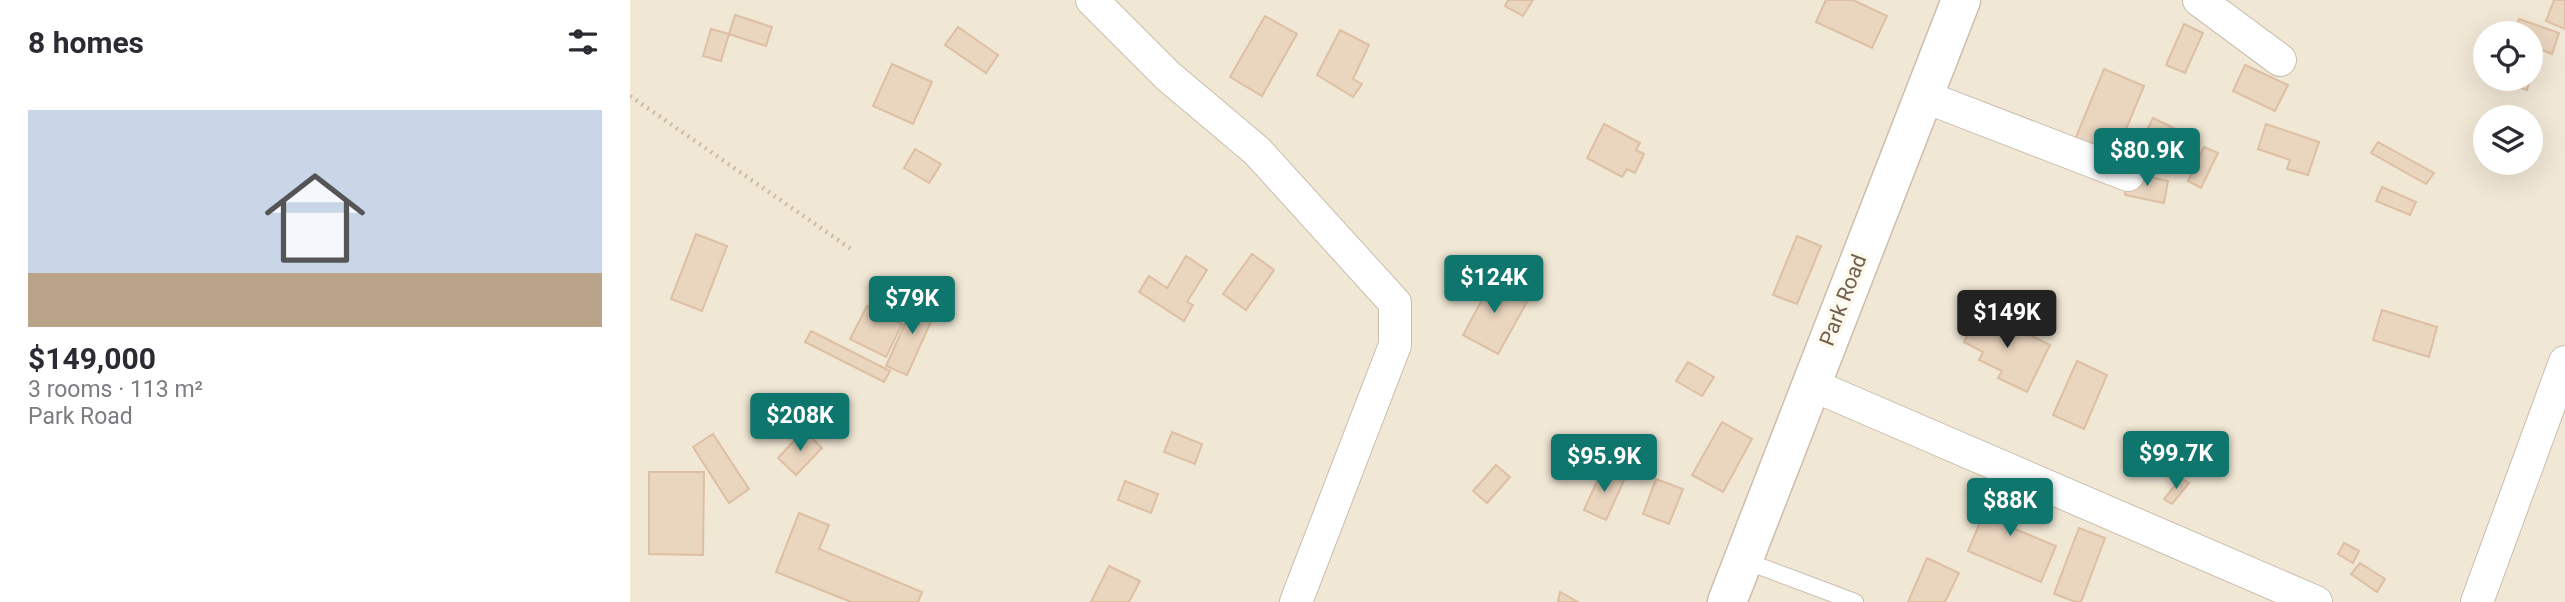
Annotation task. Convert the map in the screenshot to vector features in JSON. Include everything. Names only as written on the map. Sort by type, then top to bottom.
[{"type":"street","points":[[1092,0],[1168,76],[1257,151],[1395,303],[1395,345],[1296,602]]},
{"type":"street","name":"Park Road","points":[[1727,602],[1961,0]]},
{"type":"street","points":[[2199,0],[2280,60]]},
{"type":"street","points":[[1923,96],[2128,175]]},
{"type":"street","points":[[2477,602],[2565,362]]},
{"type":"street","points":[[1810,384],[2316,602]]},
{"type":"lane","points":[[1743,560],[1855,602]]},
{"type":"path","points":[[630,96],[855,251]]},
{"type":"shaded area","points":[[630,0],[2565,0],[2565,602],[630,602]]},
{"type":"building","points":[[1508,0],[1533,0],[1523,16],[1505,6]]},
{"type":"building","points":[[1826,0],[1853,0],[1887,16],[1872,48],[1816,22]]},
{"type":"building","points":[[2554,0],[2565,0],[2565,29],[2546,21]]},
{"type":"building","points":[[735,15],[772,27],[766,46],[729,34]]},
{"type":"building","points":[[1265,16],[1297,34],[1262,96],[1230,77]]},
{"type":"building","points":[[2184,24],[2203,33],[2185,73],[2166,65]]},
{"type":"building","points":[[958,27],[998,55],[986,73],[945,45]]},
{"type":"building","points":[[2543,27],[2559,33],[2552,54],[2543,51]]},
{"type":"building","points":[[711,29],[729,34],[721,61],[703,56]]},
{"type":"building","points":[[1340,30],[1369,45],[1353,79],[1362,84],[1353,97],[1317,75]]},
{"type":"building","points":[[892,64],[932,82],[913,124],[873,106]]},
{"type":"building","points":[[2245,65],[2288,85],[2275,111],[2233,91]]},
{"type":"building","points":[[2104,69],[2144,86],[2114,158],[2074,142]]},
{"type":"building","points":[[2153,118],[2182,132],[2163,170],[2134,156]]},
{"type":"building","points":[[1604,124],[1640,143],[1636,150],[1644,154],[1635,173],[1627,169],[1622,177],[1587,158]]},
{"type":"building","points":[[2266,124],[2319,142],[2308,175],[2287,169],[2290,160],[2258,149]]},
{"type":"building","points":[[2378,142],[2434,173],[2426,184],[2371,153]]},
{"type":"building","points":[[2204,147],[2218,153],[2201,188],[2188,181]]},
{"type":"building","points":[[915,149],[941,164],[929,183],[904,168]]},
{"type":"building","points":[[2137,174],[2168,181],[2164,203],[2125,195],[2127,182]]},
{"type":"building","points":[[2382,187],[2416,202],[2410,215],[2376,201]]},
{"type":"building","points":[[696,234],[727,246],[702,311],[671,299]]},
{"type":"building","points":[[1797,236],[1821,246],[1797,304],[1773,295]]},
{"type":"building","points":[[1252,254],[1274,270],[1246,310],[1223,294]]},
{"type":"building","points":[[1186,256],[1207,270],[1187,302],[1193,305],[1184,321],[1139,292],[1149,276],[1167,288]]},
{"type":"building","points":[[1484,276],[1528,300],[1498,354],[1463,335],[1482,300],[1473,295]]},
{"type":"building","points":[[917,297],[938,306],[907,375],[886,366]]},
{"type":"building","points":[[867,306],[902,324],[886,357],[850,339]]},
{"type":"building","points":[[1979,310],[2050,345],[2027,392],[1998,378],[2002,371],[1979,360],[1983,352],[1964,342]]},
{"type":"building","points":[[2382,310],[2437,327],[2429,357],[2373,340]]},
{"type":"building","points":[[811,331],[890,371],[884,382],[805,342]]},
{"type":"building","points":[[2077,361],[2107,375],[2084,429],[2053,415]]},
{"type":"building","points":[[1688,362],[1714,377],[1702,396],[1676,381]]},
{"type":"building","points":[[1722,422],[1752,439],[1723,492],[1692,475]]},
{"type":"building","points":[[804,430],[822,448],[796,475],[778,458]]},
{"type":"building","points":[[1172,432],[1202,444],[1195,464],[1164,452]]},
{"type":"building","points":[[713,434],[749,489],[729,503],[693,447]]},
{"type":"building","points":[[1496,465],[1510,477],[1487,503],[1473,491]]},
{"type":"building","points":[[1603,468],[1625,478],[1606,520],[1584,510]]},
{"type":"building","points":[[649,472],[704,472],[703,555],[649,554]]},
{"type":"building","points":[[2181,478],[2189,483],[2172,504],[2164,499]]},
{"type":"building","points":[[1656,479],[1683,489],[1669,524],[1643,514]]},
{"type":"building","points":[[1125,481],[1158,494],[1151,513],[1118,500]]},
{"type":"building","points":[[1995,487],[2026,501],[2015,529],[2056,546],[2041,582],[1968,551]]},
{"type":"building","points":[[799,513],[829,525],[819,549],[922,592],[918,602],[851,602],[776,572]]},
{"type":"building","points":[[2079,528],[2105,538],[2081,602],[2076,602],[2054,594]]},
{"type":"building","points":[[2344,543],[2359,551],[2353,563],[2338,554]]},
{"type":"building","points":[[1927,558],[1959,573],[1945,602],[1908,602]]},
{"type":"building","points":[[2360,563],[2385,579],[2377,592],[2351,574]]},
{"type":"building","points":[[1109,566],[1140,581],[1129,602],[1091,602]]},
{"type":"building","points":[[1560,592],[1578,602],[1558,602]]}]
